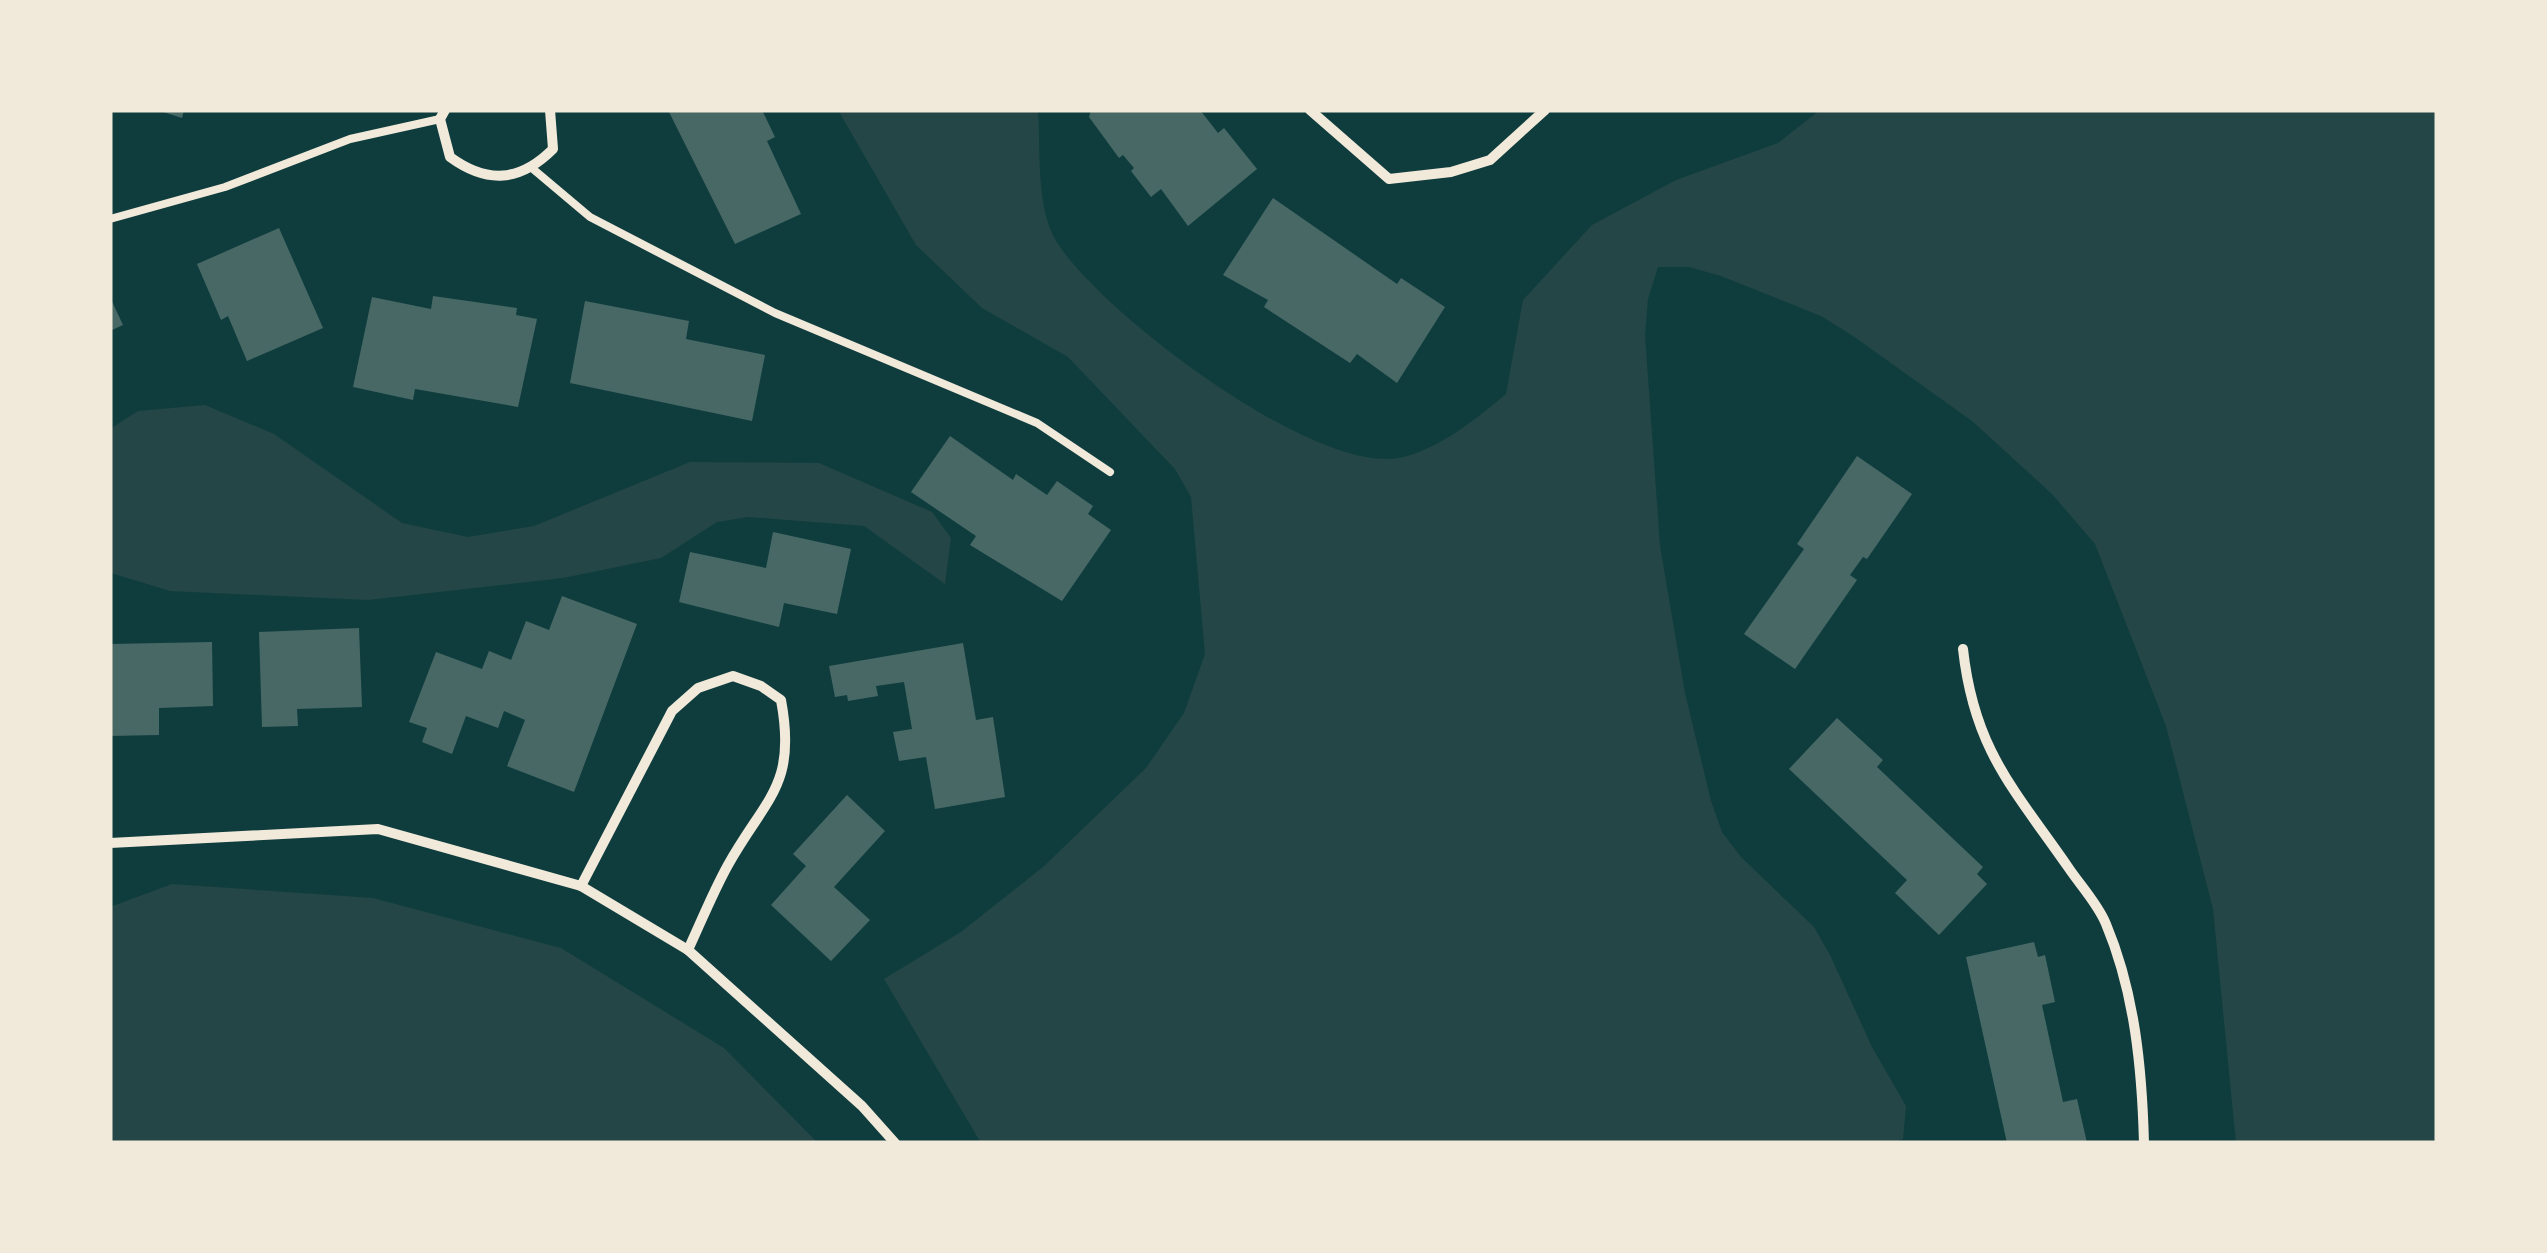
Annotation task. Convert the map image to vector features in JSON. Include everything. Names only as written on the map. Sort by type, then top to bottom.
[{"type":"street","points":[[442,115],[450,157],[475,175],[534,169],[553,149],[550,110]]},
{"type":"street","points":[[1310,110],[1389,179],[1451,172],[1490,160],[1545,110]]},
{"type":"street","points":[[1963,649],[1969,700],[1986,748],[2106,922],[2128,996],[2142,1068],[2144,1143]]},
{"type":"street","points":[[581,886],[672,711],[698,688],[733,676],[761,686],[780,700],[789,743],[775,797],[728,864],[688,950]]},
{"type":"street","points":[[110,843],[378,830],[581,886],[688,950],[862,1106],[895,1143]]},
{"type":"lane","points":[[110,218],[225,187],[350,139],[442,115]]},
{"type":"lane","points":[[534,169],[590,217],[775,312],[1037,423],[1110,472]]},
{"type":"shaded area","points":[[838,110],[1038,110],[1040,179],[1046,214],[1058,244],[1082,274],[1160,344],[1258,411],[1307,437],[1351,454],[1389,459],[1436,444],[1506,394],[1523,300],[1592,225],[1676,180],[1778,143],[1820,110],[2437,110],[2437,1143],[2236,1143],[2213,909],[2166,726],[2095,544],[2052,494],[1972,421],[1853,336],[1821,316],[1721,276],[1689,267],[1658,267],[1648,299],[1645,335],[1660,546],[1685,693],[1711,801],[1722,832],[1741,857],[1814,927],[1830,955],[1872,1047],[1906,1106],[1903,1139],[1891,1143],[981,1143],[884,979],[961,932],[1043,867],[1146,768],[1184,713],[1205,654],[1191,497],[1175,469],[1068,357],[982,308],[916,245]]},
{"type":"shaded area","points":[[205,405],[274,434],[402,523],[468,537],[534,526],[690,462],[819,463],[932,512],[951,538],[945,584],[864,526],[748,517],[717,522],[661,558],[563,578],[368,600],[170,591],[111,573],[110,429],[138,411]]},
{"type":"shaded area","points":[[172,884],[373,898],[561,948],[724,1048],[818,1143],[110,1143],[110,907]]},
{"type":"building","points":[[157,110],[184,110],[182,118]]},
{"type":"building","points":[[668,110],[762,110],[775,137],[767,141],[801,214],[735,244]]},
{"type":"building","points":[[1091,110],[1200,110],[1218,133],[1224,128],[1257,169],[1188,226],[1161,189],[1151,197],[1131,171],[1134,168],[1123,155],[1119,158],[1089,117]]},
{"type":"building","points":[[1273,198],[1397,284],[1401,278],[1445,307],[1397,383],[1357,354],[1350,363],[1264,307],[1268,300],[1223,275]]},
{"type":"building","points":[[279,228],[323,328],[247,361],[228,316],[221,320],[197,264]]},
{"type":"building","points":[[433,296],[517,308],[516,315],[537,319],[518,407],[415,389],[413,400],[353,387],[372,297],[431,309]]},
{"type":"building","points":[[110,297],[123,325],[110,331]]},
{"type":"building","points":[[585,301],[689,321],[686,339],[765,355],[752,421],[570,383]]},
{"type":"building","points":[[950,436],[1013,480],[1016,474],[1047,495],[1057,481],[1093,506],[1088,514],[1111,530],[1062,601],[970,545],[976,536],[911,492]]},
{"type":"building","points":[[1857,456],[1912,494],[1867,559],[1863,557],[1850,575],[1857,580],[1795,669],[1744,634],[1804,549],[1797,544]]},
{"type":"building","points":[[773,532],[851,549],[837,614],[784,603],[779,627],[679,602],[690,552],[766,568]]},
{"type":"building","points":[[562,596],[637,624],[574,792],[507,766],[525,720],[504,711],[498,728],[466,716],[452,754],[422,742],[427,728],[409,722],[436,652],[482,669],[489,651],[511,660],[526,621],[549,630]]},
{"type":"building","points":[[359,628],[362,707],[297,709],[298,726],[262,727],[259,632]]},
{"type":"building","points":[[212,642],[213,706],[159,708],[159,735],[110,736],[110,644]]},
{"type":"building","points":[[963,643],[976,720],[993,717],[1005,797],[935,809],[926,757],[899,761],[893,732],[912,729],[904,682],[876,686],[878,696],[848,701],[847,695],[835,697],[829,666]]},
{"type":"building","points":[[1837,718],[1883,760],[1877,767],[1983,867],[1977,874],[1987,884],[1939,935],[1895,893],[1907,880],[1789,769]]},
{"type":"building","points":[[847,795],[885,831],[834,887],[870,920],[831,961],[771,905],[806,866],[793,854]]},
{"type":"building","points":[[2034,942],[2038,957],[2045,955],[2055,1002],[2042,1005],[2063,1102],[2077,1099],[2087,1143],[2007,1143],[1966,957]]}]
